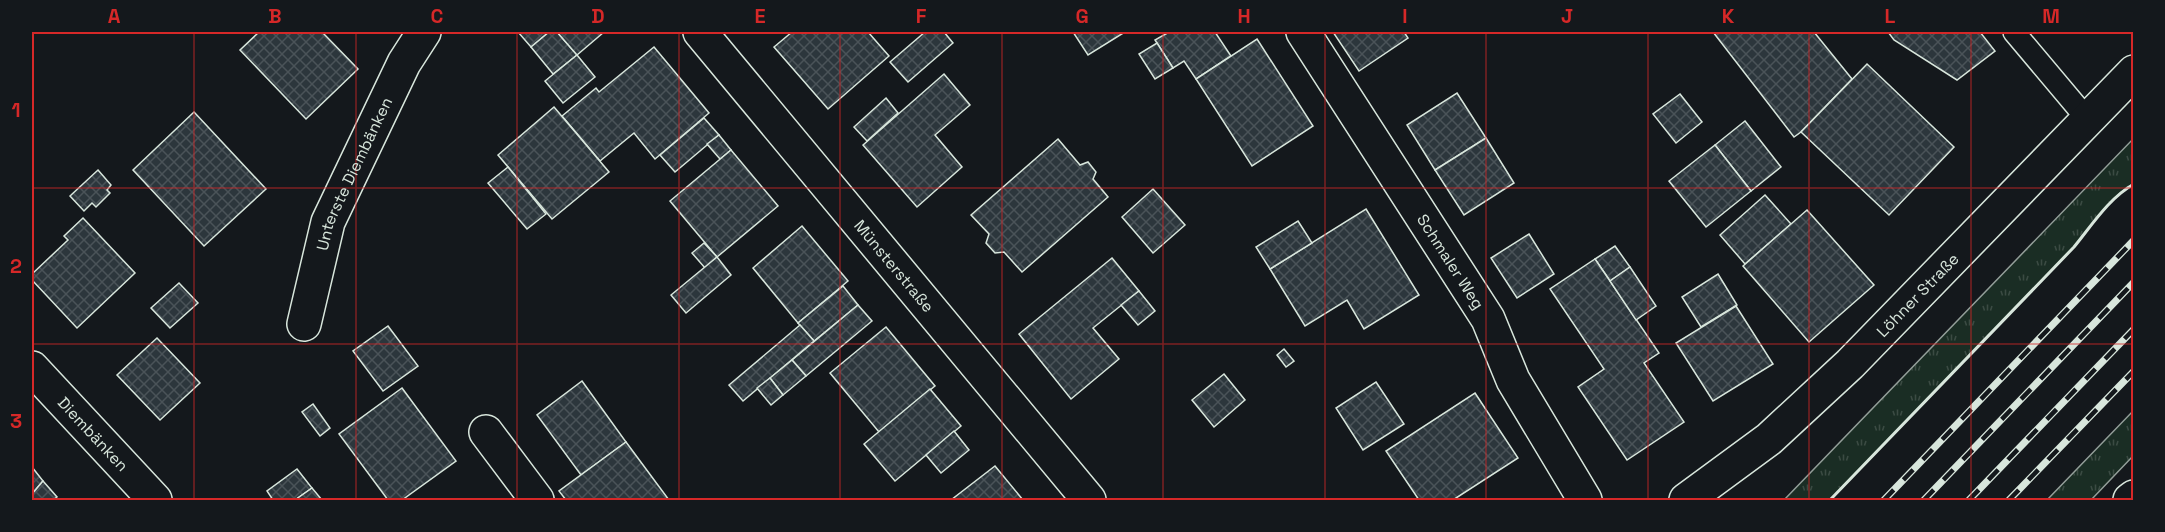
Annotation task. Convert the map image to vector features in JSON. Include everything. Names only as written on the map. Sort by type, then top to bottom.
[{"type":"street","name":"Unterste Diembänken","points":[[303,324],[328,222],[404,63],[424,32]]},
{"type":"street","name":"Münsterstraße","points":[[700,32],[1089,501]]},
{"type":"street","name":"Schmaler Weg","points":[[1303,32],[1488,319],[1513,380],[1584,501]]},
{"type":"street","name":"Löhner Straße","points":[[1686,501],[1769,439],[1850,364],[2133,72]]},
{"type":"street","name":"Diembänken","points":[[32,368],[155,501]]},
{"type":"street","points":[[486,432],[537,501]]},
{"type":"street","points":[[2130,501],[2133,497]]},
{"type":"lane","points":[[2014,32],[2088,120]]},
{"type":"green space","points":[[2133,139],[2133,184],[2109,204],[2074,247],[1830,500],[1784,500]]},
{"type":"green space","points":[[2133,411],[2133,456],[2091,500],[2047,500]]},
{"type":"building","points":[[259,32],[322,32],[358,69],[306,119],[240,50]]},
{"type":"building","points":[[518,32],[549,32],[531,47]]},
{"type":"building","points":[[549,32],[557,32],[577,55],[553,74],[531,47]]},
{"type":"building","points":[[557,32],[604,32],[577,55]]},
{"type":"building","points":[[792,32],[868,32],[889,56],[828,109],[774,47]]},
{"type":"building","points":[[925,32],[944,32],[953,43],[908,82],[890,62]]},
{"type":"building","points":[[1073,32],[1125,32],[1088,55]]},
{"type":"building","points":[[1169,32],[1215,32],[1231,56],[1196,79],[1184,61],[1173,68],[1155,40]]},
{"type":"building","points":[[1333,32],[1404,32],[1408,38],[1359,71]]},
{"type":"building","points":[[1713,32],[1814,32],[1852,79],[1794,137]]},
{"type":"building","points":[[1888,32],[1980,32],[1995,51],[1957,80],[1894,40]]},
{"type":"building","points":[[1257,39],[1313,126],[1252,166],[1196,79]]},
{"type":"building","points":[[1157,43],[1173,68],[1155,79],[1139,54]]},
{"type":"building","points":[[654,47],[709,113],[655,159],[634,133],[600,161],[562,116],[596,88],[599,92]]},
{"type":"building","points":[[577,55],[595,77],[563,103],[545,81]]},
{"type":"building","points":[[1867,64],[1954,147],[1889,215],[1801,132]]},
{"type":"building","points":[[944,74],[970,105],[935,135],[962,167],[917,207],[863,145]]},
{"type":"building","points":[[1457,93],[1486,138],[1435,170],[1407,125]]},
{"type":"building","points":[[1680,94],[1702,122],[1676,143],[1653,114]]},
{"type":"building","points":[[886,98],[898,113],[867,141],[854,127]]},
{"type":"building","points":[[554,107],[609,172],[552,219],[498,155]]},
{"type":"building","points":[[194,112],[266,189],[204,246],[133,170]]},
{"type":"building","points":[[704,118],[719,135],[675,172],[660,155]]},
{"type":"building","points":[[1745,121],[1781,167],[1751,191],[1715,145]]},
{"type":"building","points":[[719,135],[731,150],[720,159],[707,144]]},
{"type":"building","points":[[1486,138],[1514,183],[1464,215],[1435,170]]},
{"type":"building","points":[[1058,139],[1080,165],[1088,162],[1096,172],[1093,179],[1108,197],[1022,272],[1004,252],[995,253],[986,243],[989,234],[971,215]]},
{"type":"building","points":[[1715,145],[1751,191],[1706,227],[1669,181]]},
{"type":"building","points":[[731,150],[778,206],[717,257],[670,201]]},
{"type":"building","points":[[508,167],[546,214],[527,229],[488,183]]},
{"type":"building","points":[[98,170],[111,185],[107,190],[110,193],[96,207],[92,203],[84,211],[70,196]]},
{"type":"building","points":[[1153,189],[1185,225],[1153,253],[1122,217]]},
{"type":"building","points":[[1765,195],[1791,224],[1745,264],[1720,235]]},
{"type":"building","points":[[1366,209],[1419,295],[1364,329],[1347,300],[1305,326],[1270,269]]},
{"type":"building","points":[[1807,210],[1874,285],[1809,342],[1743,266]]},
{"type":"building","points":[[83,218],[135,273],[77,328],[32,280],[32,274],[68,240],[64,236]]},
{"type":"building","points":[[1298,221],[1312,243],[1270,269],[1256,247]]},
{"type":"building","points":[[802,226],[848,281],[798,323],[753,268]]},
{"type":"building","points":[[1529,234],[1554,274],[1517,298],[1491,258]]},
{"type":"building","points":[[704,243],[717,257],[705,268],[692,253]]},
{"type":"building","points":[[1615,246],[1630,267],[1610,281],[1595,259]]},
{"type":"building","points":[[717,257],[731,275],[686,313],[671,295]]},
{"type":"building","points":[[1112,258],[1139,291],[1093,328],[1119,359],[1071,399],[1019,334]]},
{"type":"building","points":[[1595,259],[1659,353],[1644,363],[1684,422],[1627,460],[1578,387],[1604,369],[1550,289]]},
{"type":"building","points":[[1630,267],[1656,306],[1636,320],[1610,281]]},
{"type":"building","points":[[1718,274],[1737,305],[1701,327],[1682,297]]},
{"type":"building","points":[[179,283],[198,303],[170,328],[151,308]]},
{"type":"building","points":[[843,286],[858,305],[814,341],[798,323]]},
{"type":"building","points":[[1139,291],[1155,311],[1138,325],[1121,305]]},
{"type":"building","points":[[858,305],[872,321],[806,376],[792,360]]},
{"type":"building","points":[[1736,306],[1773,364],[1713,401],[1676,343]]},
{"type":"building","points":[[800,325],[814,341],[743,401],[729,385]]},
{"type":"building","points":[[388,326],[418,366],[383,391],[353,351]]},
{"type":"building","points":[[886,327],[935,386],[879,432],[830,373]]},
{"type":"building","points":[[157,338],[200,383],[160,420],[117,375]]},
{"type":"building","points":[[1284,349],[1294,361],[1286,367],[1277,355]]},
{"type":"building","points":[[792,360],[806,376],[783,395],[770,378]]},
{"type":"building","points":[[1224,374],[1245,400],[1214,427],[1192,400]]},
{"type":"building","points":[[770,378],[783,395],[771,405],[757,388]]},
{"type":"building","points":[[582,381],[626,442],[581,475],[537,415]]},
{"type":"building","points":[[1376,382],[1404,424],[1363,450],[1336,408]]},
{"type":"building","points":[[402,388],[456,461],[402,500],[388,500],[339,434]]},
{"type":"building","points":[[930,389],[961,426],[895,481],[864,444]]},
{"type":"building","points":[[1475,393],[1518,458],[1453,500],[1419,500],[1386,451]]},
{"type":"building","points":[[313,404],[330,428],[320,436],[302,412]]},
{"type":"building","points":[[954,431],[969,450],[941,473],[926,455]]},
{"type":"building","points":[[626,442],[669,500],[566,500],[559,491]]},
{"type":"building","points":[[995,466],[1023,500],[951,500]]},
{"type":"building","points":[[32,467],[43,481],[32,494]]},
{"type":"building","points":[[297,469],[312,488],[295,500],[273,500],[267,491]]},
{"type":"building","points":[[43,481],[57,497],[53,500],[32,500],[32,494]]},
{"type":"building","points":[[312,488],[322,500],[295,500]]},
{"type":"railway","points":[[1884,500],[2134,240]]},
{"type":"railway","points":[[1924,500],[2134,282]]},
{"type":"railway","points":[[1969,500],[2134,329]]},
{"type":"railway","points":[[2009,500],[2134,371]]},
{"type":"wall","points":[[1830,500],[2074,247],[2109,204],[2134,184]]}]
